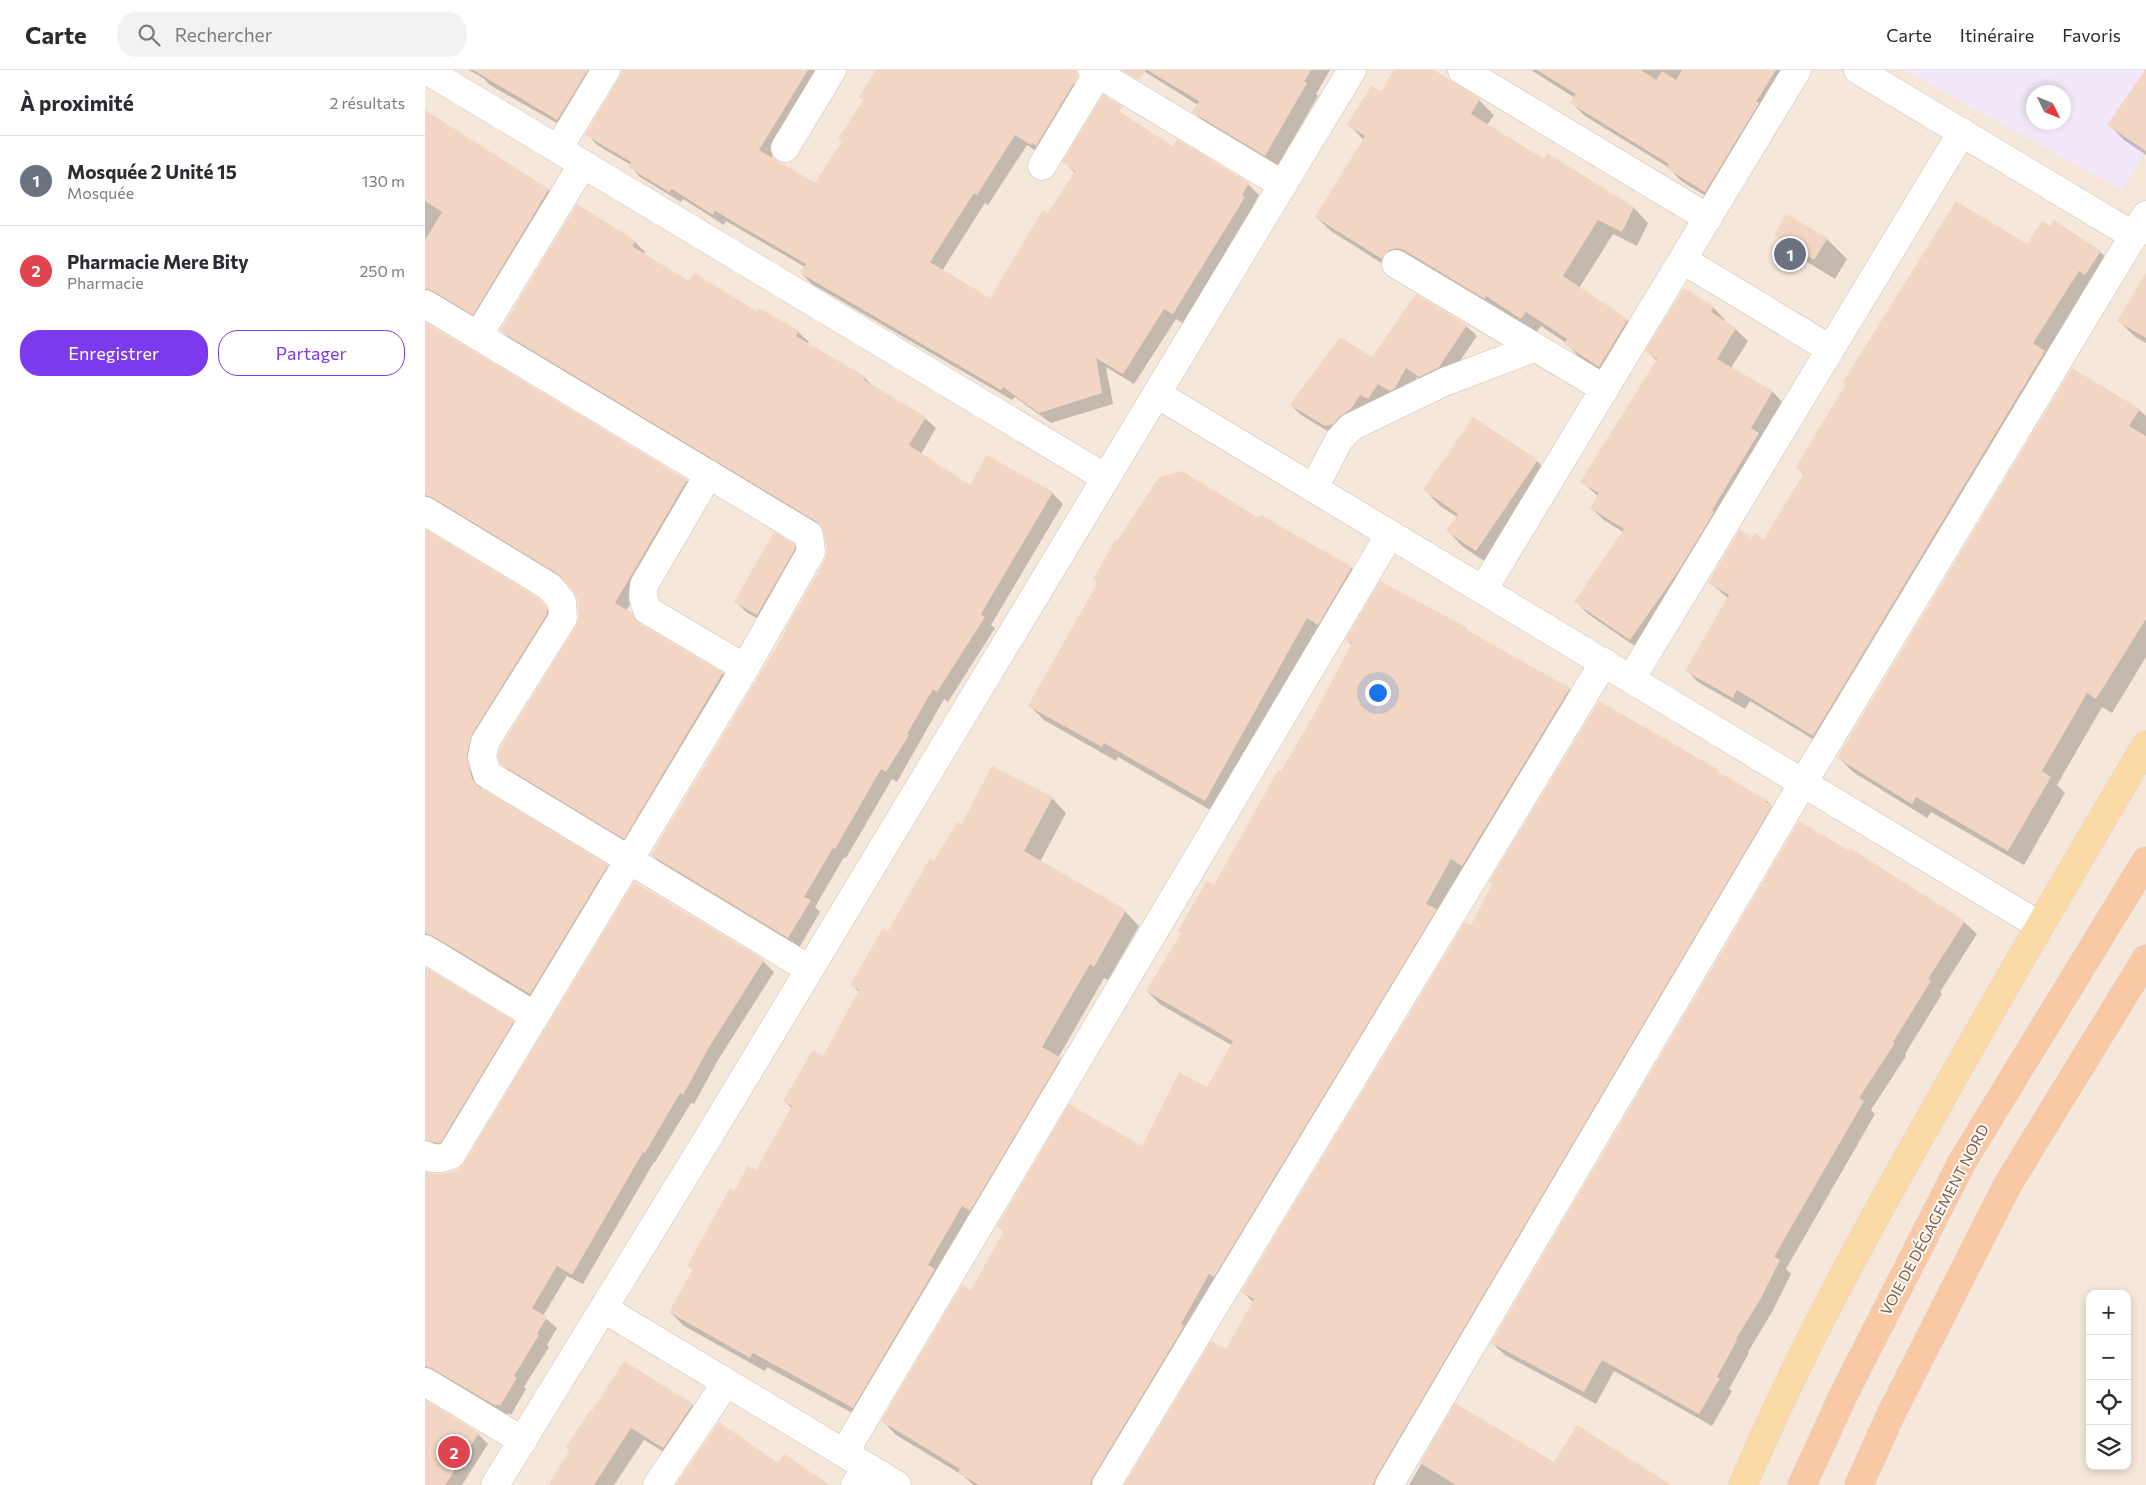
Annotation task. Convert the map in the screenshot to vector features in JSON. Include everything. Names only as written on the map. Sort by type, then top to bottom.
[{"type":"highway","name":"VOIE DE DÉGAGEMENT NORD","points":[[1802,1485],[1843,1396],[1962,1162],[2146,861]]},
{"type":"highway","points":[[1859,1485],[1891,1414],[2008,1184],[2146,959]]},
{"type":"main road","points":[[1743,1485],[1774,1411],[1860,1242],[2039,925],[2146,744]]},
{"type":"street","points":[[427,70],[1106,478]]},
{"type":"street","points":[[559,149],[606,70]]},
{"type":"street","points":[[785,148],[832,70]]},
{"type":"street","points":[[495,1485],[604,1309],[1352,70]]},
{"type":"street","points":[[1462,70],[1708,218]]},
{"type":"street","points":[[1483,590],[1797,70]]},
{"type":"street","points":[[1389,1485],[1803,782],[2140,226],[1961,132],[1858,70]]},
{"type":"street","points":[[1042,166],[1096,71],[1283,185]]},
{"type":"street","points":[[1631,679],[1961,132]]},
{"type":"street","points":[[479,336],[583,164]]},
{"type":"street","points":[[1683,260],[1830,349]]},
{"type":"street","points":[[1396,264],[1605,389]]},
{"type":"street","points":[[425,304],[809,535],[811,543],[811,552],[745,668],[451,1154],[441,1159],[432,1159],[425,1155]]},
{"type":"street","points":[[1314,488],[1339,440],[1351,427],[1444,382],[1534,348]]},
{"type":"street","points":[[1157,394],[2039,925]]},
{"type":"street","points":[[709,474],[644,585],[643,597],[647,610],[745,668]]},
{"type":"street","points":[[425,511],[550,587],[561,602],[563,618],[485,742],[482,757],[487,774],[809,969]]},
{"type":"street","points":[[844,1453],[1390,534]]},
{"type":"street","points":[[1106,1485],[1604,662]]},
{"type":"street","points":[[425,949],[535,1016]]},
{"type":"street","points":[[604,1309],[844,1453],[861,1476],[897,1485]]},
{"type":"street","points":[[425,1382],[523,1441]]},
{"type":"street","points":[[657,1485],[726,1382]]},
{"type":"shaded area","points":[[425,70],[2146,70],[2146,1485],[425,1485]]},
{"type":"shaded area","points":[[1904,70],[2146,70],[2146,151],[2122,190]]},
{"type":"building","points":[[473,70],[588,70],[557,120]]},
{"type":"building","points":[[622,70],[808,70],[759,150],[815,183],[842,141],[838,139],[863,100],[859,97],[876,70],[1076,70],[1078,76],[1036,146],[1015,135],[977,195],[974,193],[930,262],[990,298],[1043,210],[1048,213],[1075,171],[1062,162],[1103,95],[1123,107],[1119,112],[1173,146],[1177,139],[1249,183],[1242,195],[1245,197],[1173,314],[1164,309],[1123,374],[1096,358],[1102,393],[1039,413],[1003,387],[1001,390],[800,273],[806,264],[715,211],[713,215],[672,189],[669,192],[628,167],[631,162],[585,135]]},
{"type":"building","points":[[1122,70],[1146,70],[1139,80]]},
{"type":"building","points":[[1147,70],[1311,70],[1304,82],[1307,83],[1265,156],[1192,112],[1199,101]]},
{"type":"building","points":[[1394,70],[1434,70],[1480,99],[1471,114],[1544,159],[1547,153],[1634,207],[1622,232],[1598,220],[1563,276],[1628,319],[1599,367],[1564,344],[1567,339],[1526,312],[1521,319],[1486,296],[1485,299],[1404,250],[1397,248],[1389,250],[1382,259],[1315,217],[1365,136],[1347,125],[1371,86],[1381,91]]},
{"type":"building","points":[[1537,70],[1641,70],[1656,80],[1662,71],[1676,80],[1682,70],[1776,70],[1756,102],[1759,103],[1705,192],[1666,168],[1669,164],[1570,103],[1576,94]]},
{"type":"building","points":[[2146,70],[2146,151],[2107,125]]},
{"type":"building","points":[[425,110],[549,189],[473,315],[425,288],[425,240],[442,212],[425,201]]},
{"type":"building","points":[[1956,201],[2027,244],[2042,221],[2051,226],[2054,220],[2101,251],[2085,275],[2079,271],[2033,343],[2045,351],[1813,736],[1737,690],[1733,698],[1685,671],[1729,595],[1708,583],[1740,529],[1752,538],[1755,533],[1764,539],[1804,473],[1795,468],[1846,384],[1843,382]]},
{"type":"building","points":[[577,204],[636,241],[632,246],[689,281],[694,273],[758,312],[759,308],[799,331],[796,336],[866,377],[864,380],[926,417],[909,445],[970,485],[987,455],[1053,492],[981,614],[985,617],[937,692],[933,689],[907,734],[909,735],[886,772],[881,769],[835,849],[833,848],[804,897],[811,900],[788,938],[651,855],[786,631],[825,560],[827,550],[824,533],[817,522],[500,331]]},
{"type":"building","points":[[1786,214],[1828,238],[1814,260],[1774,235]]},
{"type":"building","points":[[2146,273],[2146,338],[2117,321]]},
{"type":"building","points":[[1684,288],[1714,306],[1711,312],[1736,328],[1717,359],[1773,391],[1751,428],[1759,433],[1712,510],[1714,512],[1677,573],[1630,640],[1574,602],[1624,529],[1590,508],[1599,493],[1580,482],[1657,359],[1645,351]]},
{"type":"building","points":[[1416,294],[1467,325],[1439,367],[1419,377],[1406,368],[1395,388],[1390,391],[1378,384],[1368,399],[1360,395],[1351,409],[1340,416],[1333,424],[1325,426],[1290,405],[1340,337],[1372,357]]},
{"type":"building","points":[[425,322],[687,480],[615,603],[632,613],[639,623],[723,673],[624,839],[500,764],[498,756],[500,748],[576,626],[579,617],[578,601],[574,592],[558,574],[433,498],[425,495]]},
{"type":"building","points":[[2072,368],[2140,409],[2129,426],[2146,436],[2146,619],[2096,699],[2087,693],[2042,771],[2051,777],[2008,851],[1916,797],[1912,804],[1837,758]]},
{"type":"building","points":[[1473,417],[1538,460],[1476,551],[1446,531],[1458,514],[1423,490]]},
{"type":"building","points":[[1182,471],[1259,518],[1261,515],[1352,567],[1318,625],[1307,618],[1205,801],[1104,743],[1102,747],[1028,706],[1098,582],[1093,579],[1115,540],[1117,541],[1159,477]]},
{"type":"building","points":[[425,529],[540,599],[547,608],[547,614],[472,734],[467,754],[472,779],[479,787],[608,865],[530,994],[425,933]]},
{"type":"building","points":[[774,532],[794,544],[795,549],[757,615],[734,602]]},
{"type":"building","points":[[1380,581],[1466,627],[1465,629],[1570,688],[1462,866],[1451,859],[1426,904],[1437,909],[1214,1277],[1209,1274],[1181,1324],[1184,1326],[1090,1485],[979,1485],[958,1472],[960,1469],[881,1421],[962,1285],[971,1290],[1004,1231],[997,1227],[1069,1104],[1142,1146],[1179,1072],[1207,1087],[1233,1041],[1146,991],[1181,933],[1177,932],[1207,881],[1214,885],[1278,770],[1281,772],[1352,643],[1345,640]]},
{"type":"building","points":[[1599,701],[1719,770],[1718,772],[1767,800],[1766,802],[1772,806],[1373,1485],[1124,1485],[1211,1341],[1226,1349],[1254,1299],[1241,1292],[1465,922],[1471,925],[1492,884],[1489,882]]},
{"type":"building","points":[[992,766],[1053,797],[1024,851],[1126,910],[1094,967],[1090,964],[1042,1047],[1061,1058],[970,1211],[962,1206],[928,1265],[935,1269],[853,1408],[753,1353],[750,1358],[669,1312],[693,1269],[687,1266],[730,1188],[734,1191],[748,1166],[756,1170],[792,1106],[783,1101],[813,1050],[823,1056],[859,990],[850,985],[883,928],[888,931],[930,858],[934,861],[957,822],[961,825]]},
{"type":"building","points":[[1799,821],[1848,850],[1850,848],[1965,921],[1928,979],[1931,981],[1893,1042],[1895,1043],[1859,1098],[1864,1101],[1774,1257],[1780,1260],[1760,1300],[1736,1339],[1717,1377],[1720,1378],[1699,1414],[1602,1360],[1584,1392],[1491,1343]]},
{"type":"building","points":[[634,882],[764,960],[708,1049],[683,1095],[680,1093],[645,1153],[643,1152],[572,1275],[557,1266],[532,1308],[547,1317],[537,1334],[539,1335],[514,1376],[517,1378],[500,1406],[497,1404],[496,1406],[425,1366],[425,1172],[447,1173],[457,1170],[464,1163]]},
{"type":"building","points":[[425,967],[514,1021],[441,1142],[438,1143],[425,1140]]},
{"type":"building","points":[[624,1361],[693,1404],[663,1448],[631,1428],[594,1485],[548,1485],[570,1450],[566,1447]]},
{"type":"building","points":[[425,1400],[479,1433],[445,1485],[425,1485]]},
{"type":"building","points":[[1455,1403],[1554,1462],[1577,1425],[1671,1485],[1456,1485],[1420,1463]]},
{"type":"building","points":[[719,1422],[778,1463],[784,1454],[830,1485],[676,1485]]},
{"type":"place","name":"Mosquée 2 Unité 15","points":[[1790,254]]},
{"type":"place","name":"Pharmacie Mere Bity","points":[[454,1452]]}]
